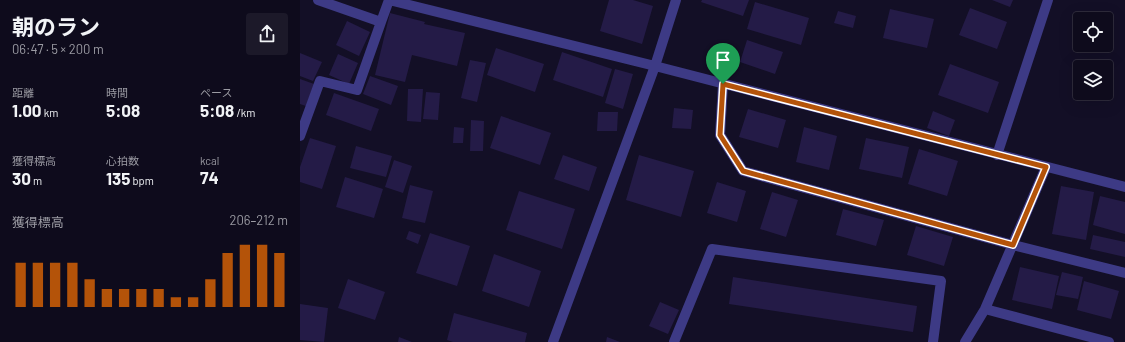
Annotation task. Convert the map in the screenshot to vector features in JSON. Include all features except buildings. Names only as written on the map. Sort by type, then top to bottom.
[{"type":"street","points":[[318,0],[381,22]]},
{"type":"street","points":[[300,136],[320,81],[357,90],[390,0],[655,66],[1125,187]]},
{"type":"street","points":[[553,342],[655,66],[676,0]]},
{"type":"street","points":[[997,155],[1048,0]]},
{"type":"street","points":[[723,84],[720,135],[743,171],[1013,245],[1125,273]]},
{"type":"street","points":[[964,342],[985,309],[1046,167]]},
{"type":"street","points":[[674,342],[712,249],[941,281],[933,342]]},
{"type":"street","points":[[985,309],[1109,342]]},
{"type":"route","points":[[723,84],[1046,167],[1013,245],[743,171],[720,135],[723,84]]}]
